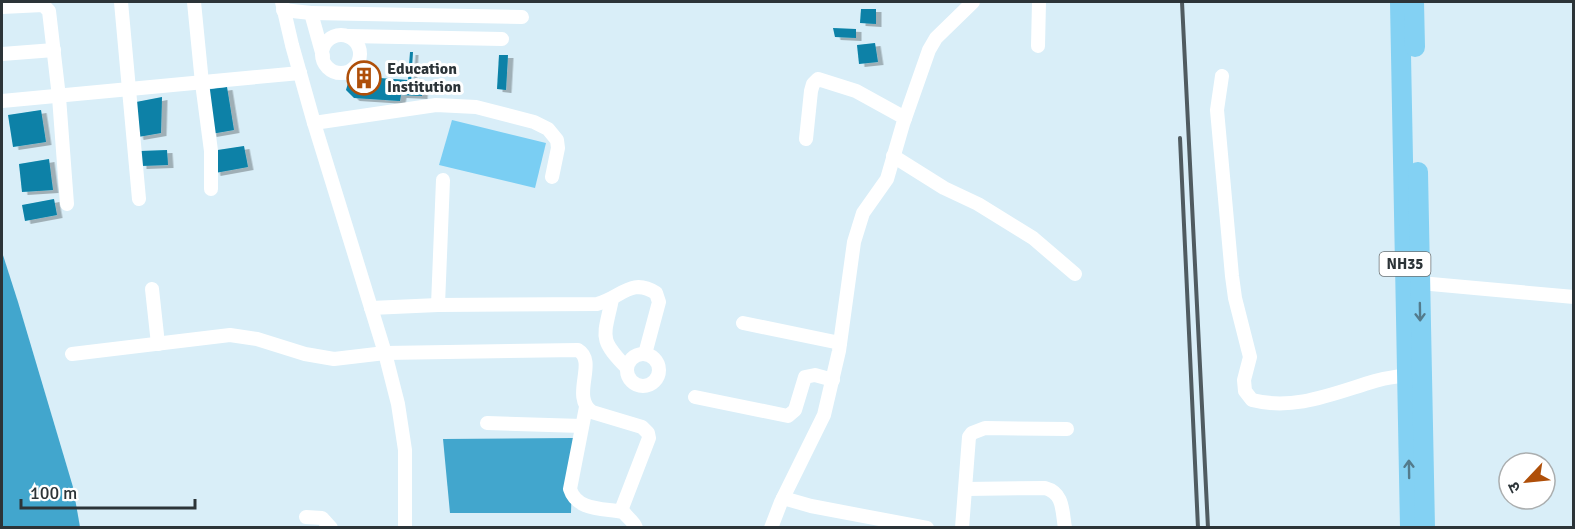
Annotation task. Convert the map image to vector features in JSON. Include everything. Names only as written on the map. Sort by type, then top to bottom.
[{"type":"highway","name":"NH35","points":[[1400,2],[1410,528]]},
{"type":"highway","name":"NH35","points":[[1414,2],[1425,528]]},
{"type":"street","points":[[121,2],[139,199]]},
{"type":"street","points":[[194,2],[212,152],[211,189]]},
{"type":"street","points":[[771,528],[783,498],[824,415],[840,343],[854,242],[859,226],[864,213],[882,188],[929,50],[936,38],[973,2]]},
{"type":"street","points":[[1038,46],[1039,2]]},
{"type":"street","points":[[2,8],[45,4],[49,11],[59,97],[67,204]]},
{"type":"street","points":[[405,528],[406,474],[403,428],[385,354],[314,123],[283,6],[311,13],[522,17]]},
{"type":"street","points":[[311,13],[323,58],[326,64],[335,71],[347,71],[353,68],[360,51],[358,45],[343,36]]},
{"type":"street","points":[[317,34],[502,39]]},
{"type":"street","points":[[323,58],[327,42],[343,36]]},
{"type":"street","points":[[2,54],[54,50]]},
{"type":"street","points":[[2,101],[300,74]]},
{"type":"street","points":[[1222,76],[1217,110],[1232,276],[1235,298],[1250,357],[1244,380],[1245,391],[1252,400],[1278,405],[1311,400],[1378,380],[1407,375]]},
{"type":"street","points":[[806,139],[813,84],[818,79],[856,91],[905,118]]},
{"type":"street","points":[[314,123],[436,105],[454,104],[476,108],[534,122],[548,129],[557,140],[558,148],[552,177]]},
{"type":"street","points":[[893,156],[944,188],[978,204],[1033,238],[1074,274]]},
{"type":"street","points":[[438,304],[443,180]]},
{"type":"street","points":[[1420,283],[1574,297]]},
{"type":"street","points":[[371,308],[438,304],[597,304],[612,299],[621,292],[642,286],[656,293],[659,302],[645,354]]},
{"type":"street","points":[[152,289],[158,344]]},
{"type":"street","points":[[612,299],[605,341],[627,368]]},
{"type":"street","points":[[742,323],[840,343]]},
{"type":"street","points":[[72,354],[230,335],[257,339],[305,354],[347,359],[385,354],[578,350],[585,358],[583,400],[586,407],[592,412],[642,427],[648,433],[649,438],[623,505],[623,512],[636,528]]},
{"type":"street","points":[[645,354],[658,363],[659,374],[653,383],[644,387],[633,384],[627,375],[627,368],[631,359],[645,354]]},
{"type":"street","points":[[695,397],[788,416],[795,410],[805,377],[815,375],[833,380]]},
{"type":"street","points":[[586,407],[570,489],[572,495],[581,505],[623,512]]},
{"type":"street","points":[[487,423],[582,426]]},
{"type":"street","points":[[962,528],[969,437],[972,433],[985,428],[1067,429]]},
{"type":"street","points":[[966,489],[1045,488],[1053,490],[1058,494],[1061,502],[1065,528]]},
{"type":"street","points":[[783,498],[811,506],[927,528]]},
{"type":"street","points":[[306,517],[322,518],[332,528]]},
{"type":"shaded area","points":[[452,120],[546,143],[535,188],[439,165]]},
{"type":"shaded area","points":[[2,252],[73,487],[80,527],[2,527]]},
{"type":"shaded area","points":[[573,438],[571,513],[450,513],[443,439]]},
{"type":"building","points":[[861,9],[876,9],[876,24],[860,23]]},
{"type":"building","points":[[833,28],[856,29],[856,38],[835,37]]},
{"type":"building","points":[[875,43],[878,62],[859,64],[857,45]]},
{"type":"building","name":"Education Institution","points":[[410,52],[413,52],[411,83],[423,84],[422,96],[401,95],[400,101],[354,98],[346,90],[350,76],[408,80]]},
{"type":"building","points":[[499,55],[508,55],[506,90],[497,89]]},
{"type":"building","points":[[227,87],[234,130],[211,134],[204,90]]},
{"type":"building","points":[[162,97],[161,133],[138,137],[131,103]]},
{"type":"building","points":[[41,110],[46,142],[13,147],[8,115]]},
{"type":"building","points":[[244,146],[248,167],[215,173],[211,151]]},
{"type":"building","points":[[167,150],[168,165],[141,166],[140,151]]},
{"type":"building","points":[[49,159],[53,190],[22,192],[19,164]]},
{"type":"building","points":[[54,199],[57,215],[25,221],[22,205]]},
{"type":"railway","points":[[1182,2],[1208,528]]},
{"type":"railway","points":[[1180,138],[1198,528]]},
{"type":"place","name":"Education Institution","points":[[364,78]]}]
